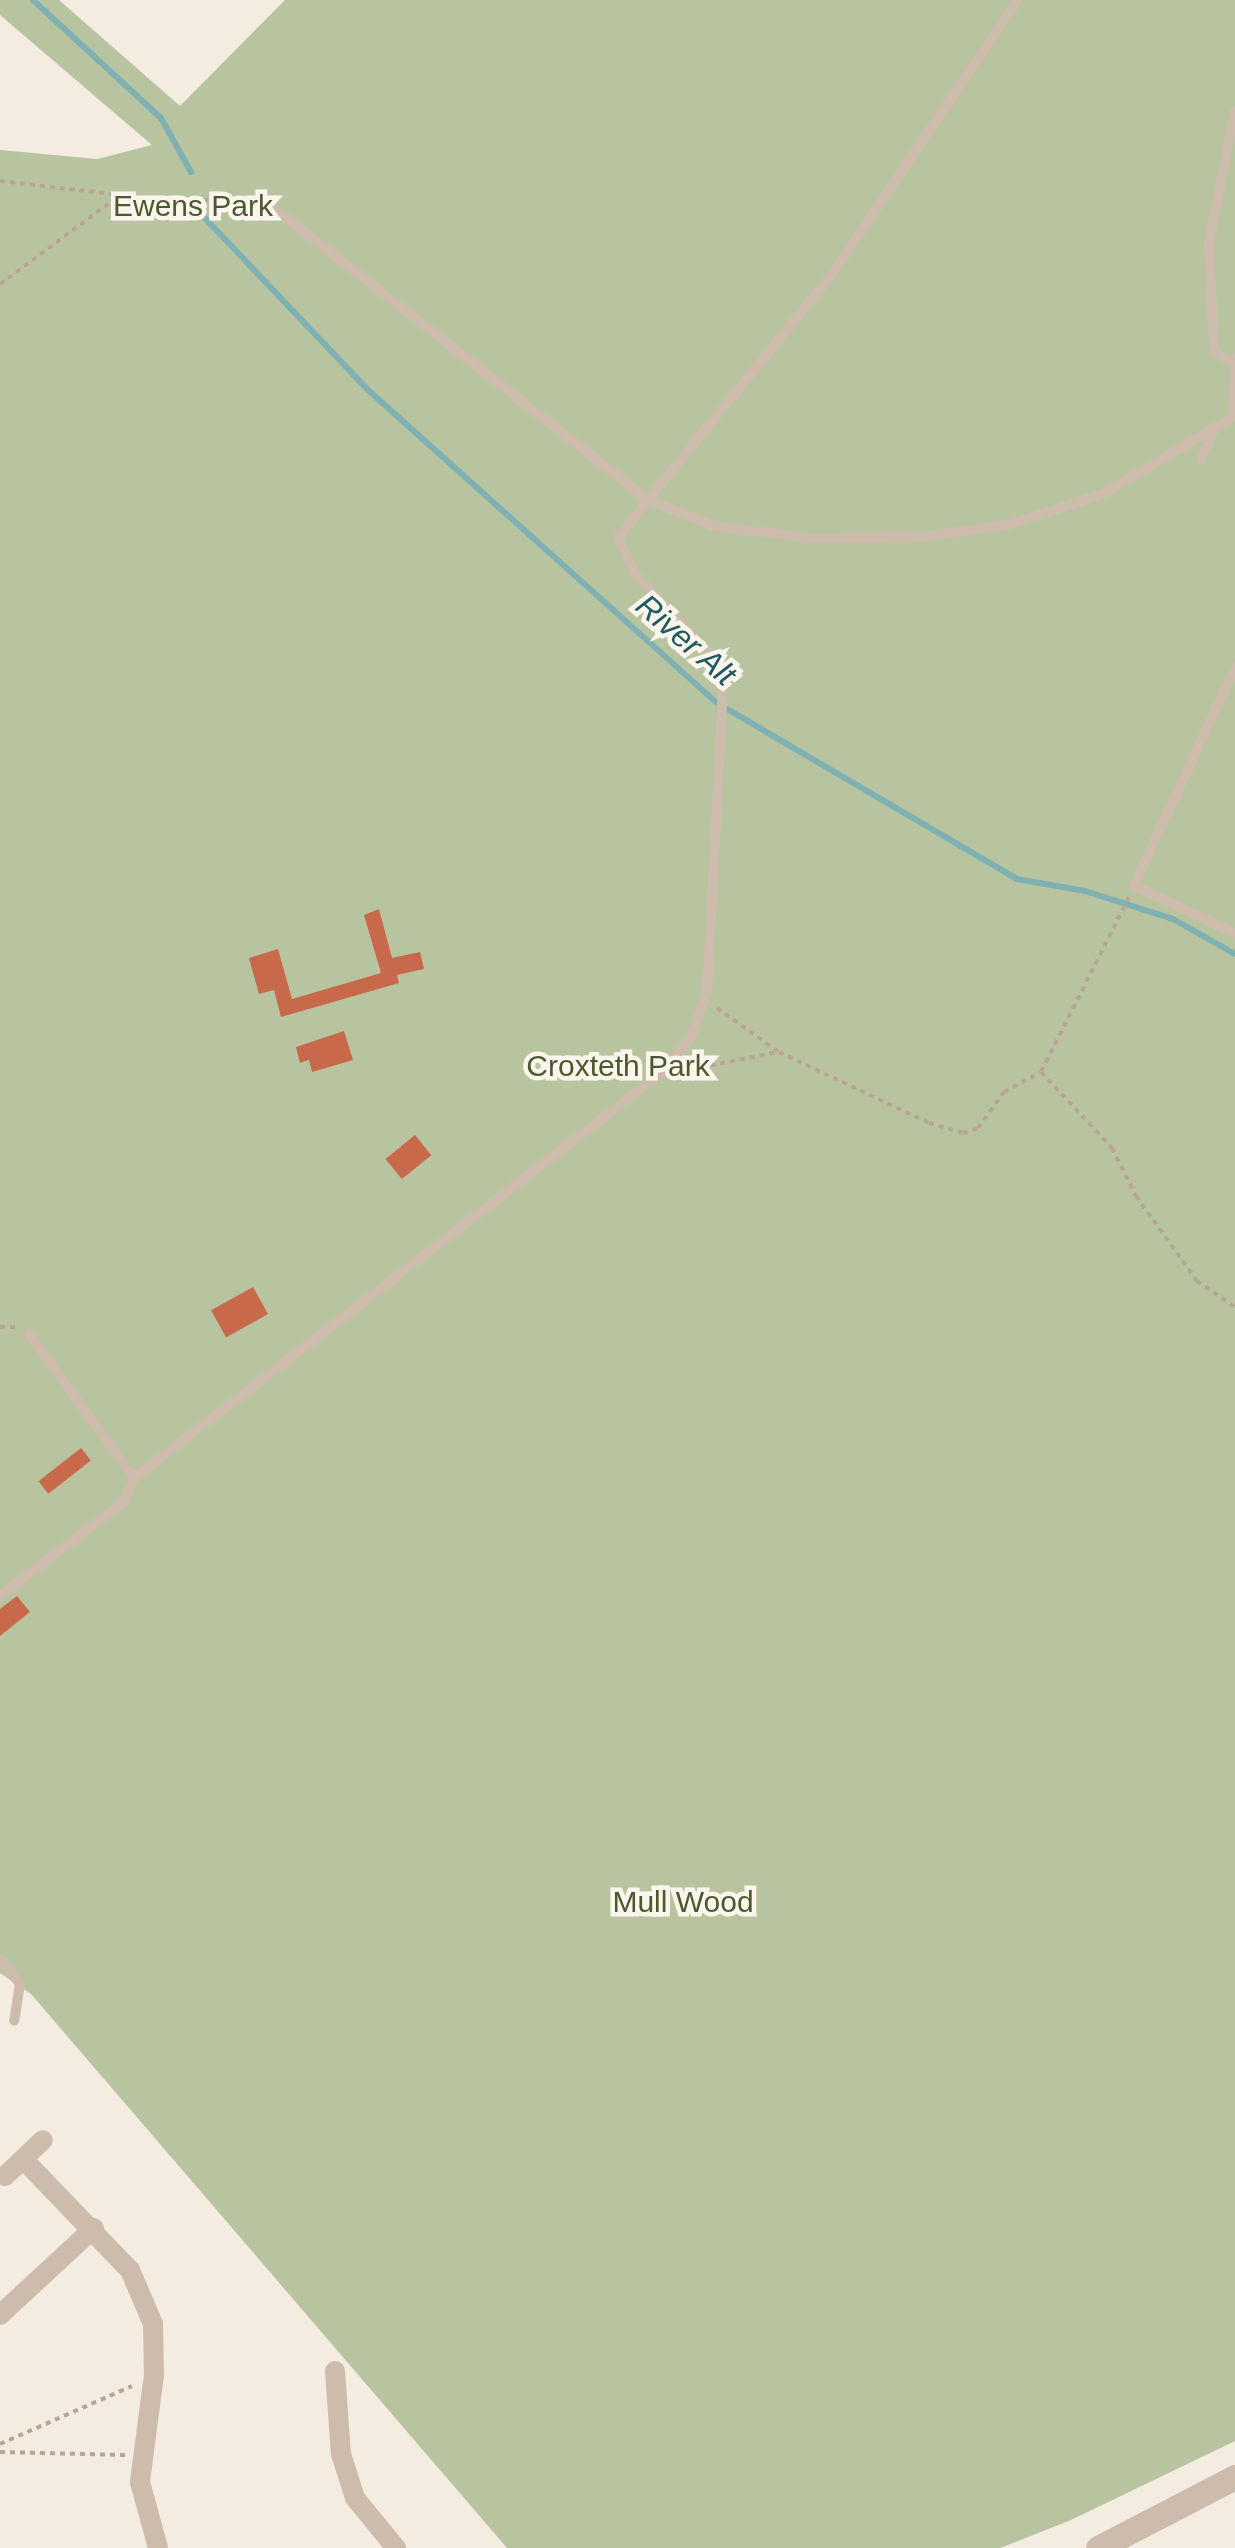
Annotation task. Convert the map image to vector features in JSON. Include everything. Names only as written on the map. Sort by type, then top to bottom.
[{"type":"street","points":[[5,2176],[43,2140]]},
{"type":"street","points":[[23,2159],[94,2228],[130,2270],[153,2324],[154,2375],[140,2455],[145,2512],[158,2548]]},
{"type":"street","points":[[0,2315],[94,2228]]},
{"type":"street","points":[[335,2371],[341,2454],[356,2498],[396,2548]]},
{"type":"street","points":[[1098,2548],[1235,2477]]},
{"type":"lane","points":[[0,1596],[125,1501],[134,1478],[659,1075],[691,1037],[707,993],[725,722],[724,670],[634,574],[618,538],[856,242],[1018,0]]},
{"type":"lane","points":[[244,199],[276,210],[648,500],[714,526],[810,538],[965,532],[1008,525],[1103,494],[1234,419],[1233,360],[1214,350],[1209,242],[1235,112]]},
{"type":"lane","points":[[1202,459],[1215,427]]},
{"type":"lane","points":[[1235,668],[1134,886],[1235,933]]},
{"type":"lane","points":[[28,1334],[134,1478]]},
{"type":"lane","points":[[0,1959],[20,1984],[14,2021]]},
{"type":"path","points":[[0,181],[186,200],[212,199]]},
{"type":"path","points":[[0,284],[123,192]]},
{"type":"path","points":[[707,993],[739,1028],[779,1052],[929,1124],[962,1133],[978,1128],[1004,1092],[1041,1072],[1128,898]]},
{"type":"path","points":[[659,1075],[779,1052]]},
{"type":"path","points":[[1041,1072],[1112,1148],[1136,1196],[1197,1282],[1235,1306]]},
{"type":"path","points":[[0,2444],[154,2375]]},
{"type":"path","points":[[0,2452],[140,2455]]},
{"type":"green space","name":"Croxteth Park","points":[[0,0],[59,0],[180,106],[285,0],[1235,0],[1235,2441],[1071,2520],[1000,2548],[507,2548],[31,1994],[0,1973],[0,150],[97,159],[152,145],[0,15]]},
{"type":"building","points":[[379,909],[392,958],[420,952],[424,969],[397,975],[399,983],[281,1017],[274,990],[259,994],[249,958],[278,949],[292,999],[381,973],[364,915]]},
{"type":"building","points":[[344,1031],[353,1060],[312,1072],[309,1060],[300,1063],[296,1047]]},
{"type":"building","points":[[415,1135],[431,1155],[402,1179],[385,1159]]},
{"type":"building","points":[[253,1287],[268,1314],[226,1337],[211,1310]]},
{"type":"building","points":[[81,1448],[91,1461],[48,1494],[38,1481]]},
{"type":"building","points":[[17,1596],[30,1612],[0,1636],[0,1609]]},
{"type":"waterway","name":"River Alt","points":[[33,0],[161,118],[191,172]]},
{"type":"waterway","name":"River Alt","points":[[202,215],[367,389],[717,703],[1017,879],[1085,891],[1173,919],[1235,954]]},
{"type":"park label","name":"Ewens Park","points":[[193,206]]},
{"type":"park label","name":"Mull Wood","points":[[683,1902]]}]
